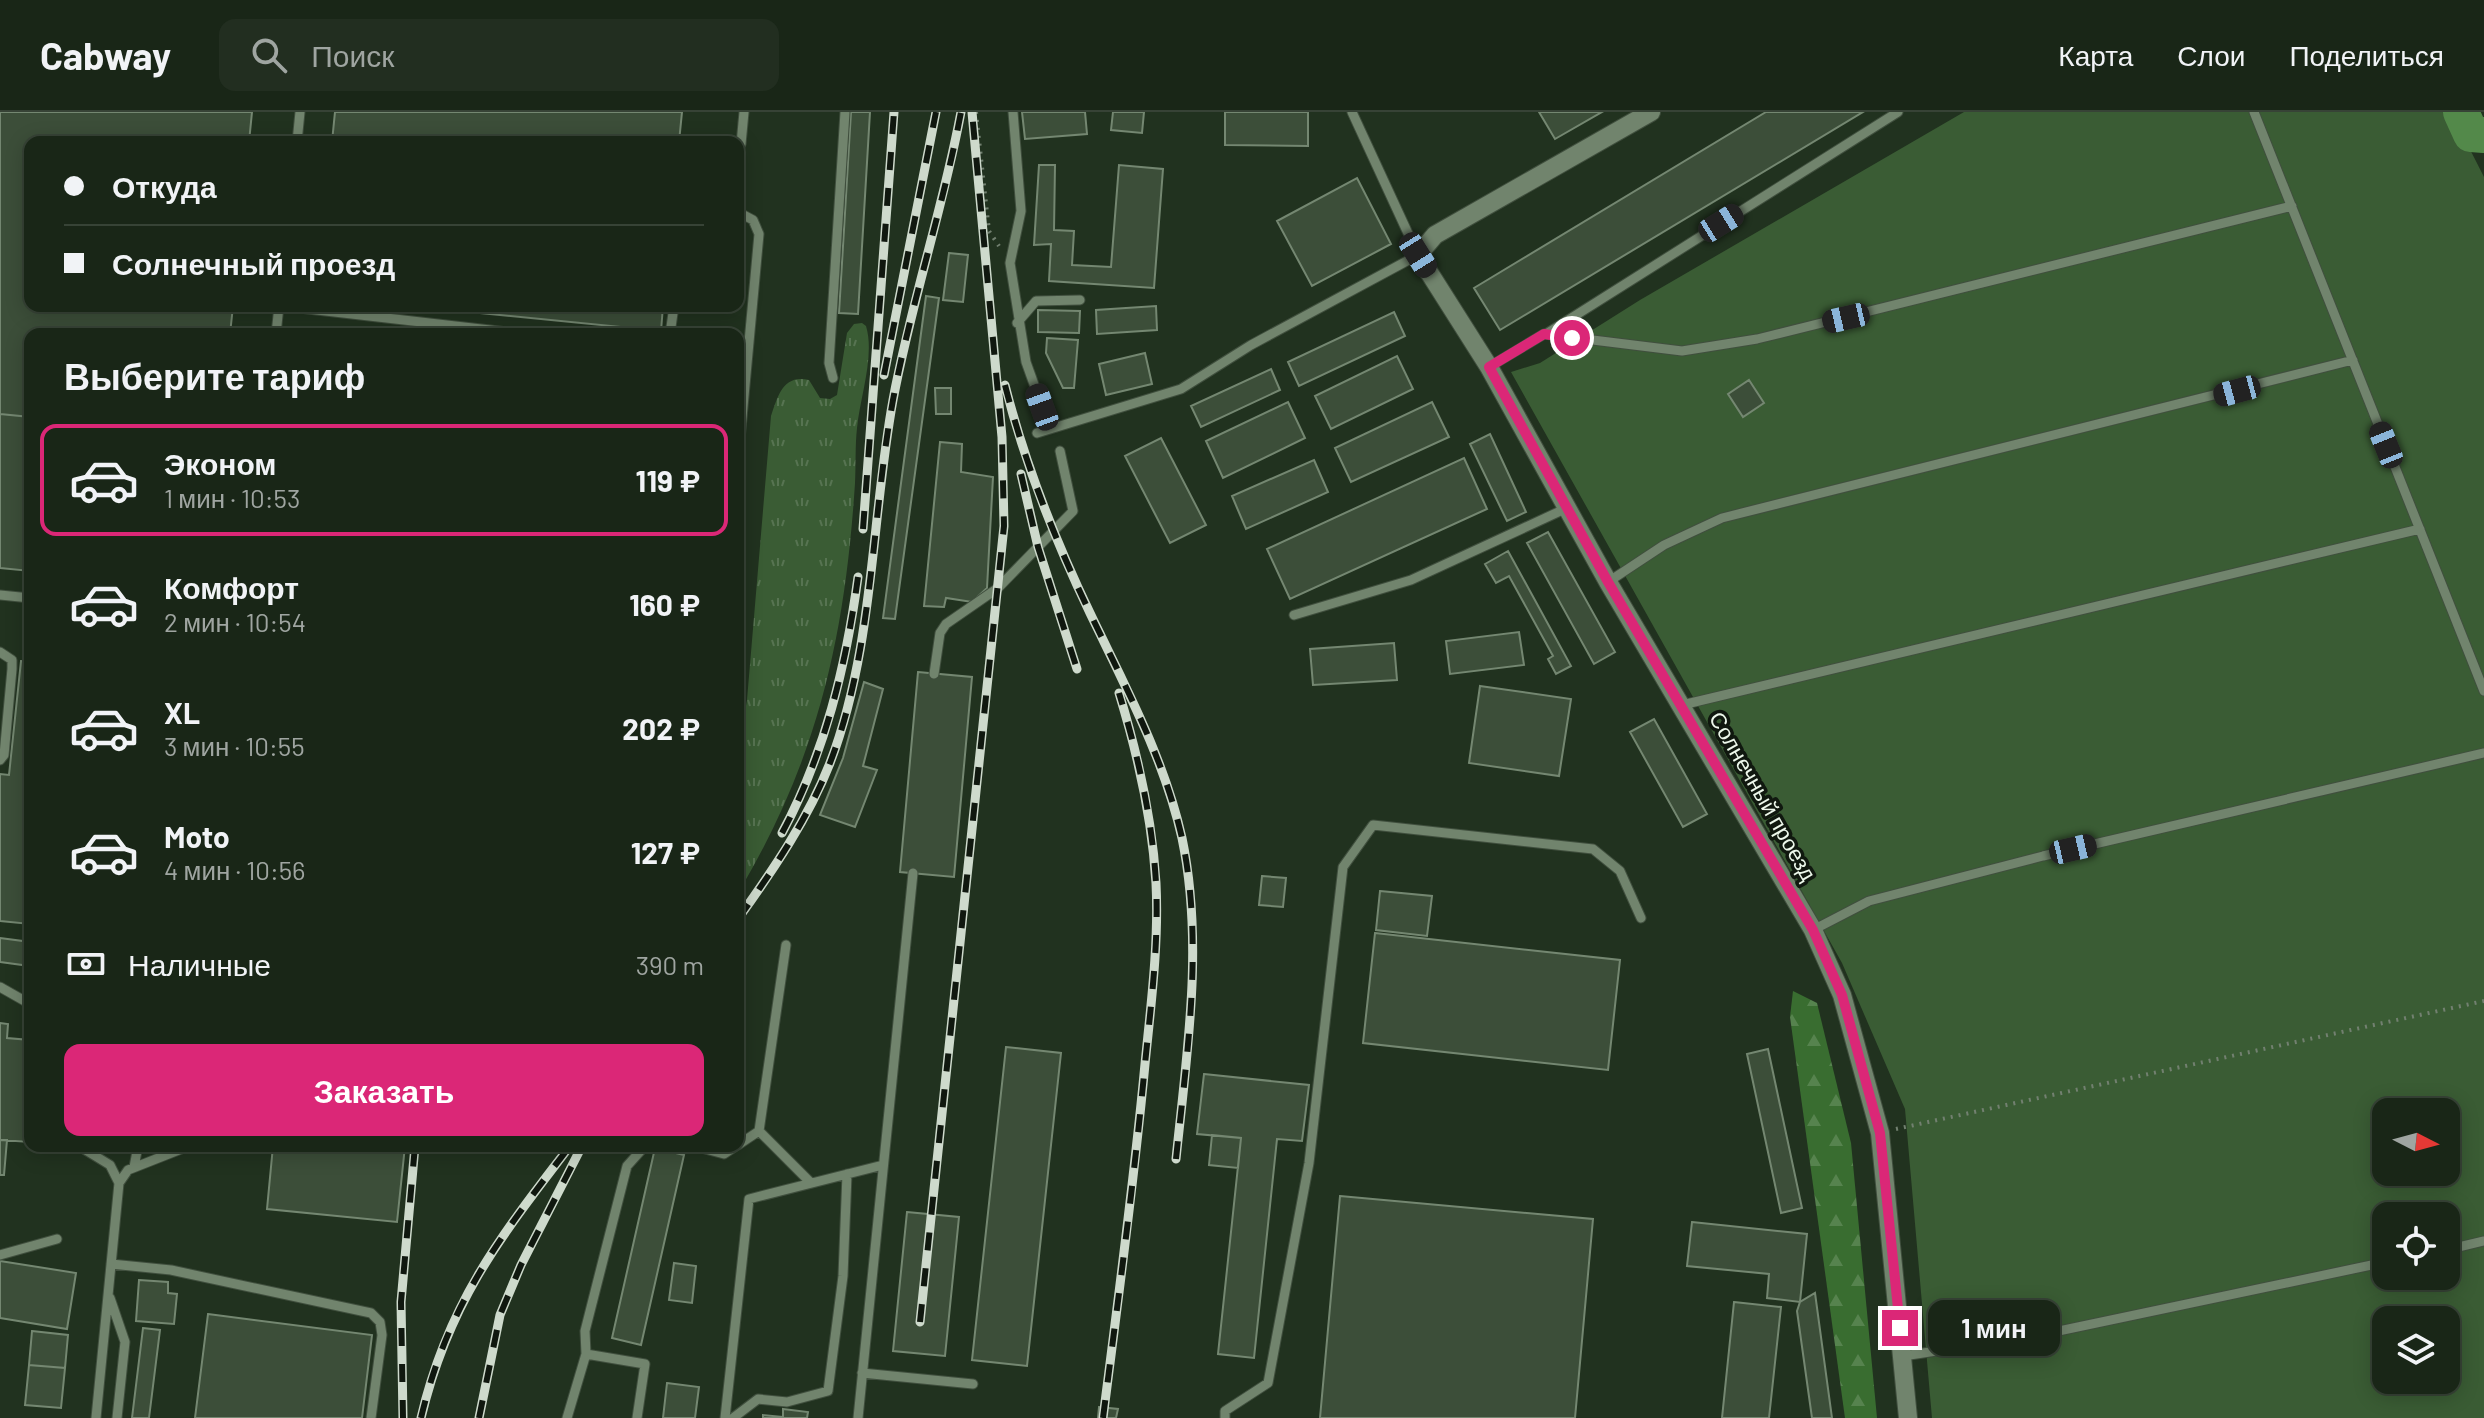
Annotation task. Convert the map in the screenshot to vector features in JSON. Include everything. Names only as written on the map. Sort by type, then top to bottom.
[{"type":"street","points":[[1418,255],[1435,235],[1651,112]]},
{"type":"street","name":"Солнечный проезд","points":[[1418,255],[1489,367],[1608,582],[1813,930],[1842,995],[1880,1133],[1908,1418]]},
{"type":"lane","points":[[298,136],[300,112]]},
{"type":"lane","points":[[742,136],[744,112]]},
{"type":"lane","points":[[833,378],[829,363],[845,112]]},
{"type":"lane","points":[[1013,112],[1021,211],[1010,263],[1017,323],[1026,362],[1050,429]]},
{"type":"lane","points":[[1037,433],[1181,389],[1251,345],[1418,255],[1352,112]]},
{"type":"lane","points":[[1489,367],[1898,112]]},
{"type":"lane","points":[[2254,112],[2484,691]]},
{"type":"lane","points":[[1544,334],[1682,351],[1757,339],[2292,206]]},
{"type":"lane","points":[[744,215],[753,220],[759,234],[744,396]]},
{"type":"lane","points":[[1017,323],[1036,301],[1080,300]]},
{"type":"lane","points":[[335,312],[480,328]]},
{"type":"lane","points":[[1608,582],[1664,545],[1722,518],[2353,360]]},
{"type":"lane","points":[[934,674],[940,633],[946,624],[998,588],[1073,511],[1060,451]]},
{"type":"lane","points":[[1294,615],[1411,580],[1567,508]]},
{"type":"lane","points":[[1682,705],[2420,529]]},
{"type":"lane","points":[[0,595],[24,597]]},
{"type":"lane","points":[[0,652],[12,660],[4,755],[0,760]]},
{"type":"lane","points":[[1813,930],[1869,901],[2043,856],[2484,753]]},
{"type":"lane","points":[[1225,1418],[1225,1411],[1268,1383],[1309,1163],[1343,867],[1373,825],[1593,849],[1620,871],[1641,918]]},
{"type":"lane","points":[[858,1418],[913,873]]},
{"type":"lane","points":[[744,1141],[759,1131],[786,945]]},
{"type":"lane","points":[[0,987],[24,1001]]},
{"type":"lane","points":[[759,1131],[811,1183]]},
{"type":"lane","points":[[89,1152],[110,1165],[119,1183]]},
{"type":"lane","points":[[134,1167],[137,1152]]},
{"type":"lane","points":[[96,1418],[119,1183],[124,1174],[134,1167],[173,1152]]},
{"type":"lane","points":[[567,1418],[586,1354],[585,1331],[627,1166],[640,1152]]},
{"type":"lane","points":[[725,1418],[749,1199],[883,1165]]},
{"type":"lane","points":[[733,1418],[758,1399],[787,1402],[828,1391],[843,1276],[847,1174]]},
{"type":"lane","points":[[0,1255],[57,1239]]},
{"type":"lane","points":[[2460,1247],[2484,1241]]},
{"type":"lane","points":[[111,1264],[171,1270],[371,1313],[380,1322],[382,1335],[371,1418]]},
{"type":"lane","points":[[1903,1356],[2030,1337],[2372,1265]]},
{"type":"lane","points":[[108,1295],[125,1342],[117,1418]]},
{"type":"lane","points":[[586,1354],[645,1364],[637,1418]]},
{"type":"lane","points":[[862,1373],[973,1384]]},
{"type":"path","points":[[976,112],[989,231],[1010,263]]},
{"type":"path","points":[[1880,1133],[2484,1001]]},
{"type":"green space","points":[[1964,112],[2451,112],[2484,177],[2484,1418],[1932,1418],[1905,1109],[1842,963],[1511,372],[1540,363],[1640,300]]},
{"type":"green space","points":[[854,324],[866,326],[869,350],[857,428],[850,539],[835,645],[808,745],[789,794],[744,882],[744,718],[771,416],[783,388],[793,380],[809,380],[820,398],[830,399],[837,395],[847,333]]},
{"type":"green space","points":[[1793,991],[1817,1003],[1851,1143],[1877,1418],[1845,1418],[1790,1017]]},
{"type":"building","points":[[0,112],[252,112],[250,136],[24,136],[24,312],[232,312],[231,328],[24,328],[24,416],[0,414]]},
{"type":"building","points":[[335,112],[682,112],[680,136],[333,136]]},
{"type":"building","points":[[851,112],[870,112],[858,314],[839,313]]},
{"type":"building","points":[[1022,112],[1085,112],[1087,134],[1025,139]]},
{"type":"building","points":[[1113,112],[1144,112],[1142,133],[1111,130]]},
{"type":"building","points":[[1225,112],[1308,112],[1308,146],[1225,145]]},
{"type":"building","points":[[1539,112],[1602,112],[1555,139]]},
{"type":"building","points":[[1766,112],[1863,112],[1500,330],[1474,288]]},
{"type":"building","points":[[1039,165],[1055,165],[1054,230],[1074,231],[1072,265],[1111,267],[1119,165],[1163,169],[1154,288],[1049,281],[1051,244],[1034,245]]},
{"type":"building","points":[[1357,178],[1391,244],[1312,286],[1277,221]]},
{"type":"building","points":[[949,253],[968,255],[963,302],[943,300]]},
{"type":"building","points":[[926,296],[939,298],[895,619],[883,618]]},
{"type":"building","points":[[1156,306],[1157,330],[1097,334],[1096,310]]},
{"type":"building","points":[[1038,310],[1080,311],[1079,333],[1038,332]]},
{"type":"building","points":[[469,312],[663,312],[661,328],[631,328]]},
{"type":"building","points":[[1394,312],[1405,336],[1299,386],[1288,362]]},
{"type":"building","points":[[1047,338],[1078,340],[1074,388],[1063,388],[1046,353]]},
{"type":"building","points":[[1145,353],[1152,384],[1106,395],[1099,364]]},
{"type":"building","points":[[1397,356],[1413,389],[1331,429],[1315,396]]},
{"type":"building","points":[[1271,369],[1280,390],[1201,427],[1191,406]]},
{"type":"building","points":[[1749,380],[1764,403],[1743,417],[1728,394]]},
{"type":"building","points":[[935,388],[951,388],[951,414],[936,414]]},
{"type":"building","points":[[1288,402],[1305,438],[1223,478],[1206,441]]},
{"type":"building","points":[[1432,402],[1449,437],[1351,482],[1335,448]]},
{"type":"building","points":[[0,414],[24,416],[24,570],[0,568]]},
{"type":"building","points":[[1490,434],[1526,512],[1507,521],[1470,444]]},
{"type":"building","points":[[1161,438],[1206,525],[1170,543],[1125,456]]},
{"type":"building","points":[[940,442],[962,444],[961,472],[993,477],[987,588],[972,602],[946,598],[944,607],[924,606]]},
{"type":"building","points":[[1464,458],[1487,509],[1290,599],[1267,549]]},
{"type":"building","points":[[1314,460],[1328,492],[1246,529],[1232,496]]},
{"type":"building","points":[[1548,532],[1615,652],[1594,664],[1527,543]]},
{"type":"building","points":[[1508,551],[1571,666],[1556,674],[1548,659],[1553,656],[1509,576],[1496,583],[1485,564]]},
{"type":"building","points":[[1519,632],[1524,665],[1450,674],[1446,641]]},
{"type":"building","points":[[1394,643],[1397,680],[1313,685],[1310,649]]},
{"type":"building","points":[[21,661],[24,661],[24,923],[0,921],[0,774],[9,775]]},
{"type":"building","points":[[918,672],[972,677],[954,877],[900,872]]},
{"type":"building","points":[[864,682],[883,689],[863,766],[877,770],[855,827],[820,815],[843,758]]},
{"type":"building","points":[[1480,686],[1571,699],[1559,776],[1469,763]]},
{"type":"building","points":[[1654,719],[1707,814],[1683,827],[1630,732]]},
{"type":"building","points":[[1262,876],[1286,878],[1283,907],[1259,905]]},
{"type":"building","points":[[1380,891],[1432,896],[1427,936],[1376,930]]},
{"type":"building","points":[[1375,933],[1620,960],[1608,1070],[1363,1043]]},
{"type":"building","points":[[0,938],[24,941],[24,965],[0,962]]},
{"type":"building","points":[[0,1023],[8,1024],[7,1038],[24,1039],[24,1142],[0,1140]]},
{"type":"building","points":[[1006,1047],[1061,1053],[1027,1366],[972,1360]]},
{"type":"building","points":[[1768,1049],[1802,1208],[1781,1213],[1747,1054]]},
{"type":"building","points":[[1204,1074],[1309,1085],[1302,1141],[1277,1139],[1254,1358],[1218,1354],[1241,1138],[1197,1134]]},
{"type":"building","points":[[1212,1135],[1241,1138],[1238,1168],[1209,1165]]},
{"type":"building","points":[[0,1140],[7,1140],[4,1175],[0,1175]]},
{"type":"building","points":[[272,1152],[404,1152],[397,1222],[267,1209]]},
{"type":"building","points":[[654,1152],[684,1155],[641,1345],[612,1338]]},
{"type":"building","points":[[1340,1196],[1593,1219],[1575,1418],[1320,1418]]},
{"type":"building","points":[[907,1212],[959,1217],[945,1356],[893,1351]]},
{"type":"building","points":[[1692,1222],[1807,1234],[1800,1302],[1767,1298],[1769,1274],[1687,1266]]},
{"type":"building","points":[[0,1261],[76,1273],[67,1329],[0,1318]]},
{"type":"building","points":[[674,1263],[696,1266],[692,1303],[669,1300]]},
{"type":"building","points":[[139,1280],[168,1282],[168,1293],[177,1294],[174,1324],[136,1321]]},
{"type":"building","points":[[1815,1293],[1832,1418],[1812,1418],[1797,1311],[1800,1302]]},
{"type":"building","points":[[1734,1302],[1781,1307],[1769,1418],[1722,1418]]},
{"type":"building","points":[[208,1314],[372,1335],[362,1418],[195,1418]]},
{"type":"building","points":[[143,1328],[160,1330],[149,1418],[132,1418]]},
{"type":"building","points":[[32,1331],[68,1335],[65,1368],[29,1365]]},
{"type":"building","points":[[29,1365],[65,1368],[61,1408],[25,1405]]},
{"type":"building","points":[[667,1383],[699,1387],[695,1418],[663,1418]]},
{"type":"building","points":[[1099,1407],[1118,1409],[1116,1418],[1098,1418]]},
{"type":"building","points":[[783,1409],[808,1412],[807,1418],[763,1418],[763,1415],[783,1417]]},
{"type":"waterway","points":[[2461,112],[2471,134],[2484,135]]},
{"type":"railway","points":[[863,529],[894,112]]},
{"type":"railway","points":[[884,375],[936,112]]},
{"type":"railway","points":[[744,910],[777,863],[811,804],[830,763],[844,719],[863,629],[893,400],[961,112]]},
{"type":"railway","points":[[920,1322],[1004,526],[1002,437],[972,112]]},
{"type":"railway","points":[[1005,385],[1022,444],[1053,530],[1154,751],[1182,838],[1189,878],[1193,958],[1189,1038],[1176,1159]]},
{"type":"railway","points":[[1021,474],[1038,547],[1077,669]]},
{"type":"railway","points":[[782,833],[810,772],[832,708],[858,577]]},
{"type":"railway","points":[[1103,1418],[1136,1152],[1156,928],[1156,883],[1148,810],[1119,693]]},
{"type":"railway","points":[[403,1418],[401,1302],[414,1152]]},
{"type":"railway","points":[[421,1418],[446,1340],[479,1273],[565,1152]]},
{"type":"railway","points":[[479,1418],[500,1315],[521,1265],[579,1152]]},
{"type":"route","points":[[1572,338],[1544,334],[1489,367],[1608,582],[1813,930],[1842,995],[1880,1133],[1900,1328]]}]
